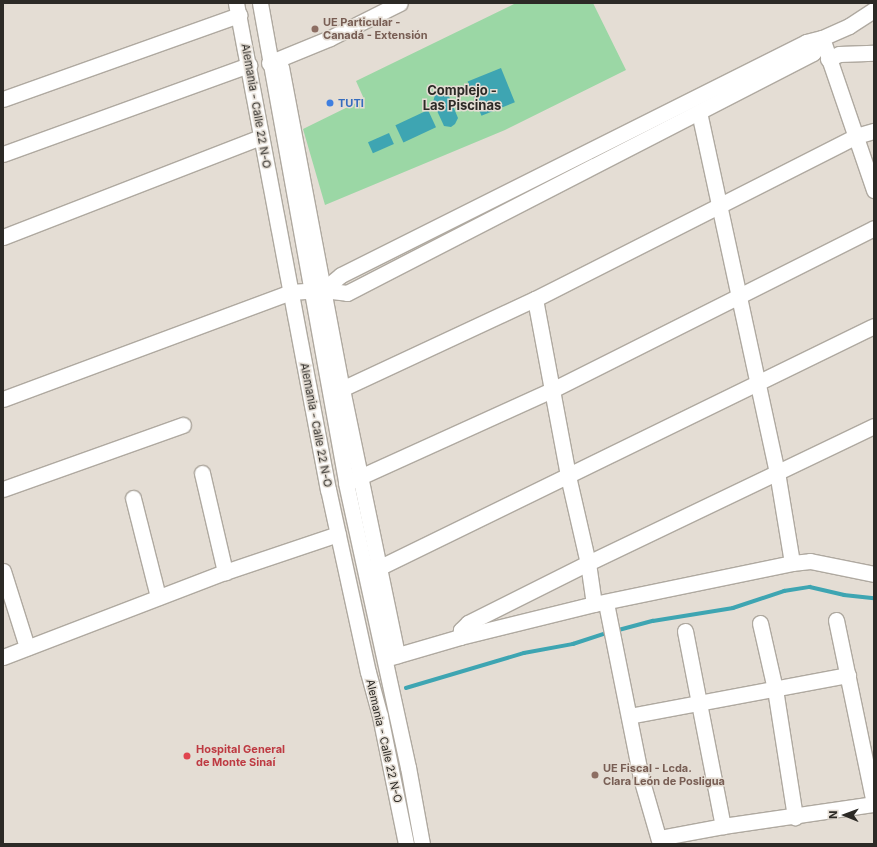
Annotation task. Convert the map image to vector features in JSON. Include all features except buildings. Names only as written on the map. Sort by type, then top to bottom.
[{"type":"street","name":"Alemania - Calle 22 N-O","points":[[260,3],[274,61],[353,480],[391,657],[422,844]]},
{"type":"street","points":[[274,61],[330,38],[400,3]]},
{"type":"street","name":"Alemania - Calle 22 N-O","points":[[237,9],[249,65],[261,137],[338,534],[368,672],[380,716],[406,844]]},
{"type":"street","points":[[3,99],[237,9]]},
{"type":"street","points":[[317,291],[348,272],[806,42],[822,38],[849,26],[874,10]]},
{"type":"street","points":[[822,38],[874,190]]},
{"type":"street","points":[[3,398],[291,292],[317,291],[347,293],[813,53],[822,38]]},
{"type":"street","points":[[828,59],[839,54],[874,53]]},
{"type":"street","points":[[3,154],[249,65]]},
{"type":"street","points":[[699,112],[777,472],[792,563]]},
{"type":"street","points":[[336,392],[535,300],[719,204],[856,136],[874,131]]},
{"type":"street","points":[[3,237],[261,137]]},
{"type":"street","points":[[353,480],[552,390],[874,228]]},
{"type":"street","points":[[535,300],[568,476],[588,563],[600,603],[629,716],[641,778],[659,841],[723,826],[874,804],[836,620]]},
{"type":"street","points":[[372,571],[874,326]]},
{"type":"street","points":[[3,489],[183,424]]},
{"type":"street","points":[[460,637],[461,630],[468,623],[588,563],[874,426]]},
{"type":"street","points":[[202,473],[225,572]]},
{"type":"street","points":[[133,498],[158,597]]},
{"type":"street","points":[[3,657],[225,572],[338,534]]},
{"type":"street","points":[[391,657],[460,637],[600,603],[792,563],[810,561],[874,574]]},
{"type":"street","points":[[3,571],[27,648]]},
{"type":"street","points":[[760,623],[775,690],[795,816]]},
{"type":"street","points":[[685,631],[723,826]]},
{"type":"street","points":[[629,716],[775,690],[848,675]]},
{"type":"green space","name":"Complejo - Las Piscinas","points":[[516,3],[593,3],[626,70],[505,130],[325,205],[303,129],[364,99],[356,81]]},
{"type":"water","points":[[501,68],[515,102],[481,116],[468,81]]},
{"type":"water","points":[[440,92],[445,92],[448,94],[458,118],[455,124],[451,127],[444,126],[433,102],[435,95]]},
{"type":"water","points":[[428,110],[436,127],[403,142],[395,125]]},
{"type":"water","points":[[389,133],[394,144],[373,153],[368,142]]},
{"type":"waterway","points":[[615,631],[653,621],[733,608],[784,591],[810,587],[844,595],[874,598]]},
{"type":"waterway","points":[[406,688],[524,653],[573,644],[607,633]]},
{"type":"place","name":"UE Particular - Canadá - Extensión","points":[[315,29]]},
{"type":"place","name":"TUTI","points":[[330,103]]},
{"type":"place","name":"Hospital General de Monte Sinaí","points":[[187,756]]},
{"type":"place","name":"UE Fiscal - Lcda. Clara León de Posligua","points":[[595,775]]},
{"type":"district","name":"Complejo - Las Piscinas","points":[[462,98]]}]
